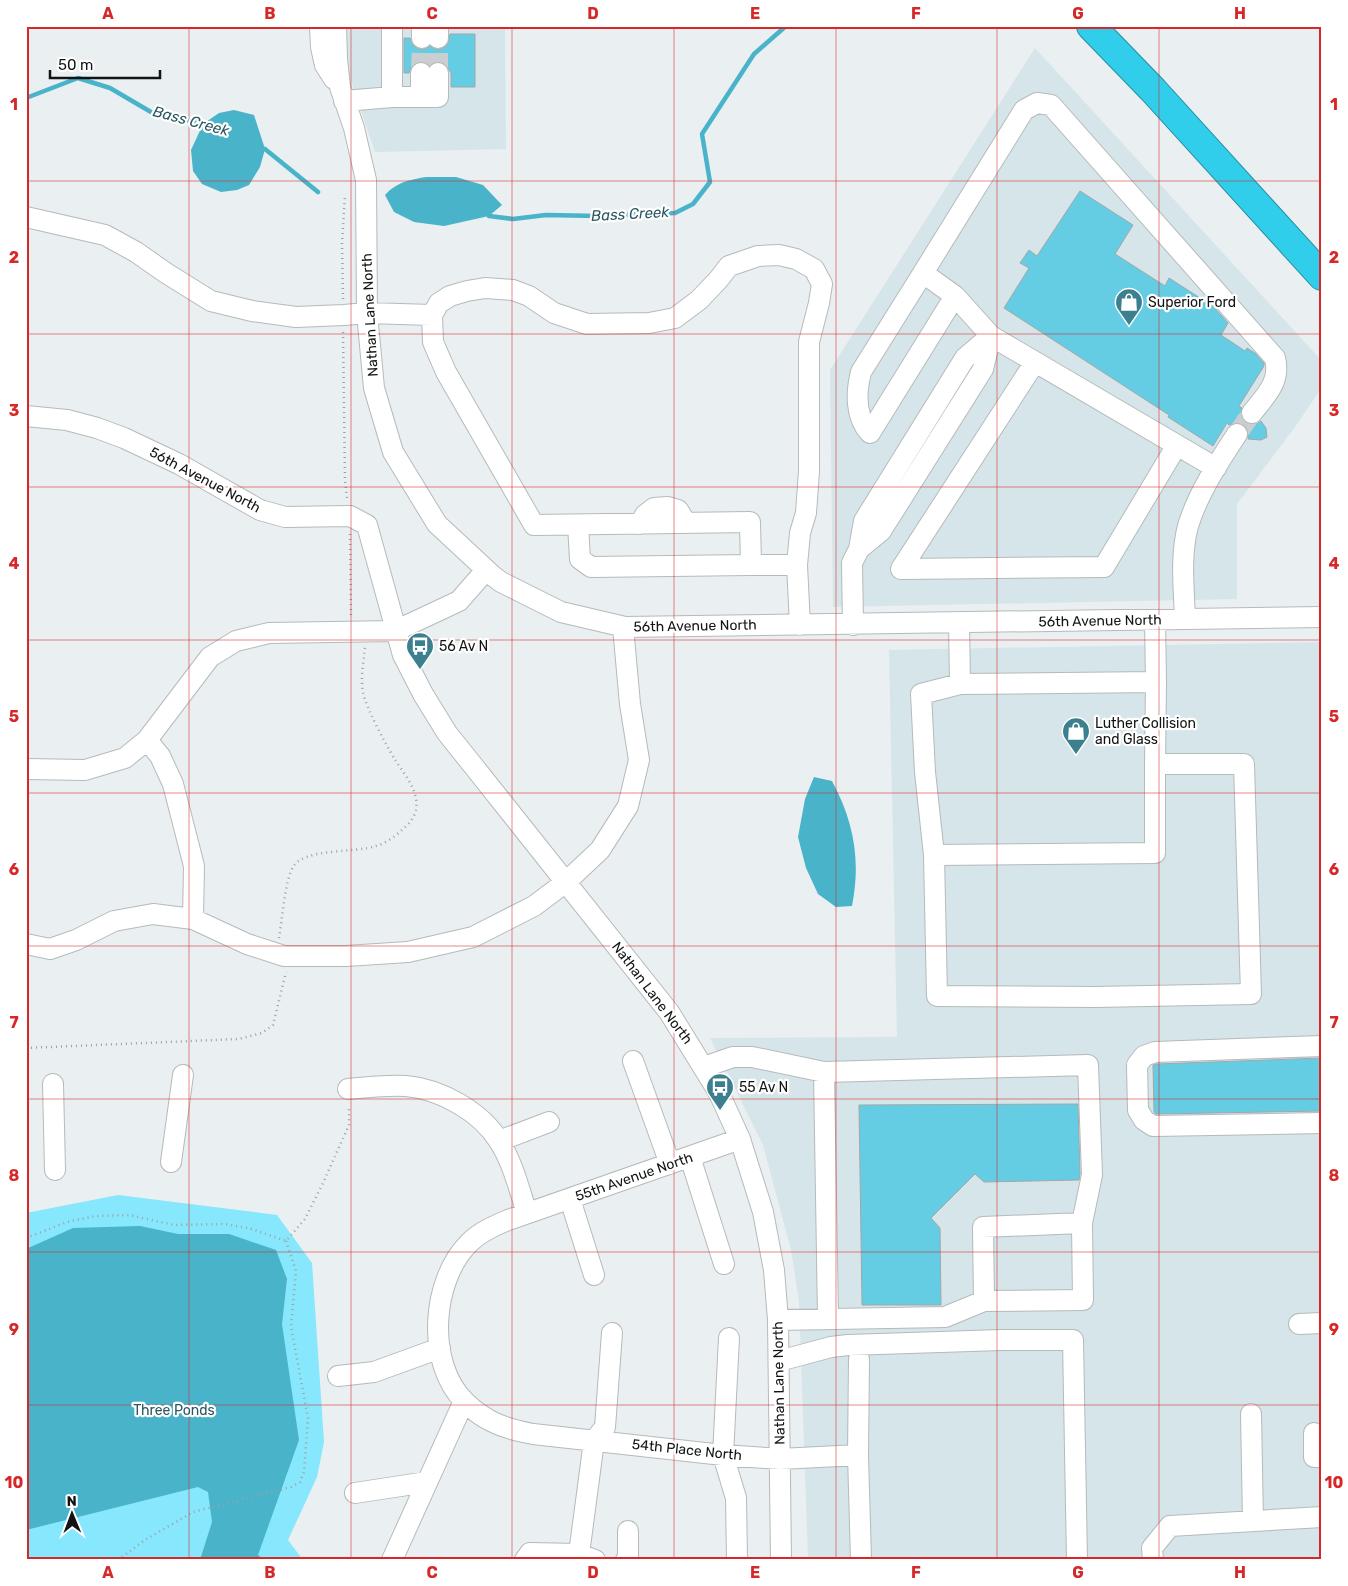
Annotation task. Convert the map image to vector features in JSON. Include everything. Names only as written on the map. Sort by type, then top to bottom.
[{"type":"highway","points":[[1091,26],[1147,84],[1322,276]]},
{"type":"street","name":"Nathan Lane North","points":[[320,26],[324,66],[342,94]]},
{"type":"street","name":"Nathan Lane North","points":[[336,26],[337,59],[342,94],[356,136],[366,180],[367,313],[374,388],[393,452],[437,524],[486,570]]},
{"type":"street","points":[[392,26],[392,97]]},
{"type":"street","points":[[342,94],[438,97],[430,73]]},
{"type":"street","points":[[955,296],[870,433],[859,417],[858,386],[861,372],[1024,110],[1037,103],[1051,104],[1275,358],[1278,368],[1274,384],[1252,413]]},
{"type":"street","points":[[26,217],[105,235],[136,252],[212,301],[252,312],[296,317],[367,313],[432,315]]},
{"type":"street","points":[[751,565],[750,522],[534,525],[446,372],[433,342],[432,315],[439,303],[450,296],[485,288],[513,290],[528,296],[554,313],[587,324],[649,323],[675,318],[699,300],[729,266],[751,258],[779,255],[796,260],[814,269],[822,284],[809,342],[809,471],[806,513],[800,534],[797,566],[800,624]]},
{"type":"street","points":[[923,273],[955,296],[991,336],[1216,468]]},
{"type":"street","points":[[853,625],[852,563],[859,549],[881,531],[983,369],[991,336]]},
{"type":"street","points":[[1035,362],[901,569],[1104,568],[1177,445]]},
{"type":"street","name":"56th Avenue North","points":[[26,416],[66,420],[97,428],[124,438],[179,464],[260,510],[285,516],[350,516]]},
{"type":"street","points":[[1185,619],[1183,564],[1188,527],[1201,494],[1237,434]]},
{"type":"street","points":[[350,516],[367,525],[395,631]]},
{"type":"street","points":[[578,525],[580,559],[591,567],[797,566]]},
{"type":"street","points":[[26,769],[86,770],[125,758],[147,740],[210,657],[236,641],[269,633],[395,631],[458,601],[486,570]]},
{"type":"street","name":"56th Avenue North","points":[[486,570],[501,582],[561,612],[623,627],[1322,617]]},
{"type":"street","points":[[934,855],[1155,853],[1155,620]]},
{"type":"street","points":[[959,623],[960,684]]},
{"type":"street","points":[[26,944],[50,949],[76,940],[114,921],[153,914],[193,919],[247,944],[284,956],[346,956],[408,952],[473,937],[534,906],[566,882],[600,850],[628,806],[639,760],[630,704],[623,627]]},
{"type":"street","name":"Nathan Lane North","points":[[395,631],[402,655],[423,694],[448,732],[670,1012],[719,1094],[740,1140],[763,1212],[774,1270],[779,1361],[781,1560]]},
{"type":"street","points":[[1155,764],[1244,764],[1251,994],[937,996],[934,855],[925,772],[921,694],[960,684],[1156,682]]},
{"type":"street","points":[[147,740],[160,756],[173,784],[194,866],[193,919]]},
{"type":"street","points":[[1322,1046],[1155,1052],[1144,1056],[1137,1065],[1138,1110],[1144,1120],[1153,1126],[1322,1123]]},
{"type":"street","points":[[704,1067],[733,1057],[752,1057],[824,1072],[1088,1065],[1092,1175],[1082,1223],[1083,1300],[984,1301],[944,1317],[778,1320]]},
{"type":"street","points":[[633,1061],[670,1164]]},
{"type":"street","points":[[824,1072],[828,1318]]},
{"type":"street","points":[[171,1162],[183,1075]]},
{"type":"street","points":[[52,1084],[55,1170]]},
{"type":"street","points":[[348,1089],[408,1086],[437,1094],[464,1107],[488,1126],[499,1140],[515,1176],[527,1213]]},
{"type":"street","points":[[499,1140],[549,1122]]},
{"type":"street","name":"55th Avenue North","points":[[440,1348],[440,1307],[444,1286],[456,1260],[469,1243],[486,1230],[527,1213],[740,1140]]},
{"type":"street","points":[[690,1158],[724,1264]]},
{"type":"street","points":[[570,1199],[594,1275]]},
{"type":"street","points":[[984,1301],[983,1227],[1082,1223]]},
{"type":"street","points":[[1299,1324],[1322,1323]]},
{"type":"street","points":[[525,1560],[530,1553],[586,1558],[594,1441],[605,1427],[612,1334]]},
{"type":"street","points":[[729,1338],[723,1455],[736,1498],[737,1560]]},
{"type":"street","points":[[779,1361],[831,1347],[848,1345],[1001,1340],[1072,1340],[1077,1560]]},
{"type":"street","points":[[338,1376],[374,1372],[440,1348]]},
{"type":"street","name":"54th Place North","points":[[440,1348],[449,1382],[464,1402],[485,1418],[508,1430],[723,1455],[780,1459],[858,1455]]},
{"type":"street","points":[[859,1359],[858,1455],[861,1560]]},
{"type":"street","points":[[392,1560],[464,1402]]},
{"type":"street","points":[[1250,1414],[1253,1521]]},
{"type":"street","points":[[1314,1433],[1314,1457],[1322,1457]]},
{"type":"street","points":[[355,1493],[427,1482]]},
{"type":"street","points":[[1153,1560],[1152,1548],[1170,1526],[1322,1517]]},
{"type":"street","points":[[626,1560],[628,1558],[628,1531]]},
{"type":"path","points":[[26,1048],[239,1039],[262,1033],[273,1025],[287,968],[284,956],[278,945],[288,880],[294,865],[303,858],[319,854],[353,851],[376,846],[397,836],[416,812],[412,787],[393,757],[367,705],[363,692],[365,643],[351,622],[350,516],[345,480],[342,243],[345,195]]},
{"type":"path","points":[[286,1241],[305,1219],[324,1183],[349,1125],[348,1089]]},
{"type":"path","points":[[26,1238],[66,1222],[96,1216],[129,1215],[174,1225],[225,1224],[252,1229],[286,1241]]},
{"type":"path","points":[[118,1560],[145,1540],[193,1512],[291,1487],[300,1482],[304,1472],[308,1418],[292,1326],[296,1271],[286,1241]]},
{"type":"shaded area","points":[[344,26],[505,26],[506,149],[375,152],[343,51]]},
{"type":"shaded area","points":[[1035,48],[1322,361],[1322,387],[1295,427],[1237,504],[1237,599],[833,607],[830,370]]},
{"type":"shaded area","points":[[234,110],[254,115],[265,149],[260,167],[249,185],[237,190],[221,192],[202,184],[193,171],[191,150],[203,124],[219,113]]},
{"type":"shaded area","points":[[426,177],[456,177],[483,185],[502,205],[489,216],[444,226],[414,222],[394,212],[385,195],[399,184]]},
{"type":"shaded area","points":[[1322,642],[1322,1560],[808,1560],[799,1301],[791,1250],[763,1145],[710,1038],[897,1037],[889,650]]},
{"type":"shaded area","points":[[814,777],[832,781],[846,811],[854,842],[855,857],[856,873],[852,906],[836,907],[818,894],[806,868],[798,837],[805,799]]},
{"type":"shaded area","name":"Three Ponds","points":[[140,1226],[178,1234],[229,1234],[276,1250],[287,1279],[282,1324],[299,1440],[258,1555],[264,1560],[200,1560],[212,1522],[208,1492],[198,1487],[26,1530],[26,1249],[73,1228]]},
{"type":"green space","name":"Three Ponds","points":[[118,1195],[277,1215],[312,1263],[324,1442],[317,1477],[288,1540],[303,1560],[26,1560],[26,1213]]},
{"type":"building","points":[[450,34],[475,34],[475,87],[451,87],[451,73],[444,63],[438,61],[430,65],[421,61],[411,67],[409,73],[404,73],[404,38],[410,38],[412,44],[422,50],[430,46],[438,50],[448,44]]},
{"type":"building","name":"Superior Ford","points":[[1080,191],[1133,225],[1115,254],[1165,286],[1169,278],[1214,307],[1228,323],[1221,335],[1245,351],[1247,348],[1255,353],[1264,363],[1264,366],[1239,406],[1242,408],[1241,417],[1244,422],[1251,425],[1261,421],[1266,428],[1267,437],[1261,440],[1248,439],[1248,429],[1244,424],[1237,422],[1229,425],[1227,423],[1213,446],[1168,417],[1169,415],[1004,308],[1029,268],[1020,263],[1029,250],[1037,256]]},
{"type":"building","points":[[1322,1058],[1322,1111],[1156,1114],[1154,1112],[1153,1065]]},
{"type":"building","points":[[1078,1104],[1079,1180],[984,1182],[975,1174],[931,1218],[940,1228],[941,1305],[862,1305],[859,1105]]},
{"type":"waterway","name":"Bass Creek","points":[[489,216],[513,219],[546,215],[599,216],[675,213],[693,204],[710,182],[702,134],[754,54],[786,26]]},
{"type":"waterway","name":"Bass Creek","points":[[26,98],[78,78],[110,88],[151,112],[203,124]]},
{"type":"waterway","name":"Bass Creek","points":[[265,149],[318,192]]},
{"type":"tunnel","points":[[421,73],[422,38]]},
{"type":"tunnel","points":[[438,38],[438,73]]},
{"type":"tunnel","points":[[1237,434],[1252,413]]},
{"type":"place","name":"Superior Ford","points":[[1129,326]]},
{"type":"place","name":"56 Av N","points":[[420,670]]},
{"type":"place","name":"Luther Collision and Glass","points":[[1076,755]]},
{"type":"place","name":"55 Av N","points":[[720,1111]]}]
